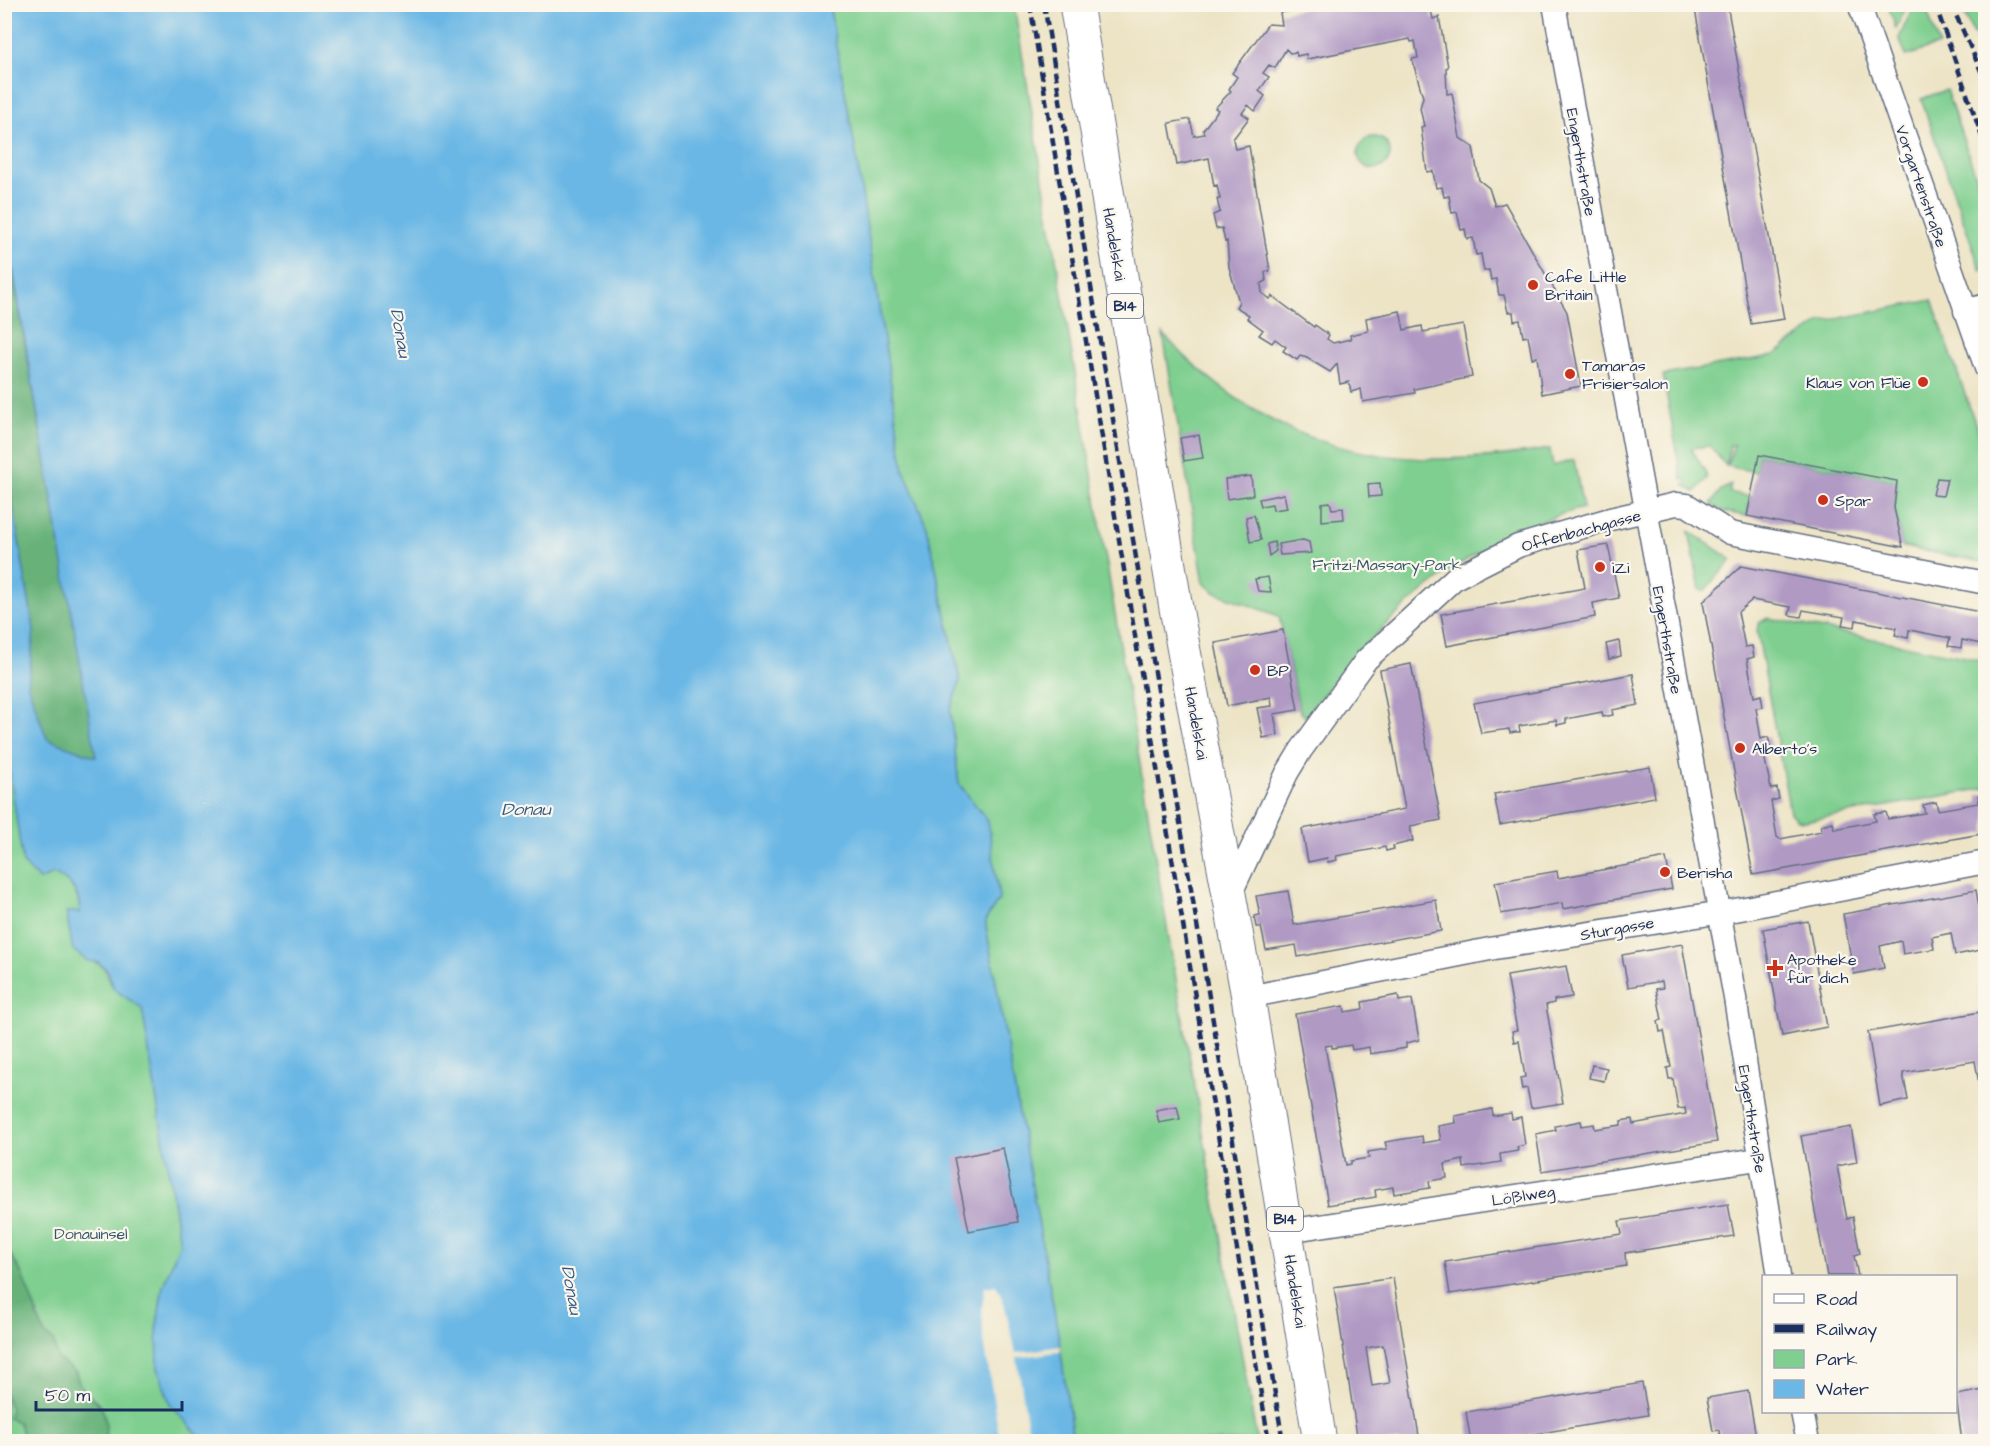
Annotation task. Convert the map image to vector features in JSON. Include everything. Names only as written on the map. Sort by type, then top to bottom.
[{"type":"main road","name":"Handelskai","points":[[1076,4],[1174,598],[1248,997],[1320,1442]]},
{"type":"street","name":"Engerthstraße","points":[[1554,4],[1644,513],[1719,912],[1779,1275]]},
{"type":"street","name":"Vorgartenstraße","points":[[1859,4],[1975,308],[1986,368]]},
{"type":"street","name":"Offenbachgasse","points":[[1230,895],[1301,750],[1366,660],[1455,578],[1518,546],[1600,522],[1676,504],[1688,505],[1730,533],[1986,583]]},
{"type":"street","name":"Sturgasse","points":[[1248,997],[1507,946],[1719,912],[1986,862]]},
{"type":"street","name":"Lößlweg","points":[[1287,1231],[1758,1159]]},
{"type":"street","points":[[1802,1413],[1808,1442]]},
{"type":"green space","points":[[829,5],[1014,5],[1169,939],[1257,1441],[1073,1441],[1059,1339],[985,921],[999,899],[988,822],[959,784],[950,710],[960,681],[927,527],[904,471],[854,142]]},
{"type":"green space","points":[[1888,5],[1907,5],[1896,29]]},
{"type":"green space","points":[[1914,5],[1925,5],[1939,45],[1906,56],[1899,38]]},
{"type":"green space","points":[[1961,5],[1985,5],[1985,30],[1973,34]]},
{"type":"green space","points":[[1946,90],[1985,202],[1985,269],[1981,271],[1921,99]]},
{"type":"green space","points":[[1374,137],[1385,142],[1390,153],[1385,164],[1374,169],[1363,164],[1358,153],[1363,142]]},
{"type":"green space","points":[[4,223],[97,758],[47,739],[28,686],[34,630],[5,456]]},
{"type":"green space","points":[[1932,300],[1985,451],[1985,562],[1903,547],[1894,508],[1897,481],[1759,455],[1756,472],[1727,466],[1734,445],[1730,445],[1726,466],[1710,446],[1691,448],[1706,473],[1707,479],[1695,492],[1684,485],[1687,483],[1686,479],[1682,480],[1663,375],[1772,356],[1821,322]]},
{"type":"green space","name":"Fritzi-Massary-Park","points":[[1163,334],[1206,375],[1249,407],[1293,430],[1339,447],[1387,456],[1438,459],[1492,456],[1550,449],[1553,466],[1574,460],[1583,508],[1541,522],[1501,540],[1463,562],[1427,588],[1362,648],[1306,717],[1300,712],[1279,616],[1214,592],[1204,583]]},
{"type":"green space","points":[[1731,485],[1729,492],[1751,497],[1747,516],[1721,511],[1711,504],[1721,490]]},
{"type":"green space","points":[[1689,531],[1732,560],[1704,591],[1700,590]]},
{"type":"green space","points":[[1768,618],[1985,661],[1985,788],[1805,821],[1797,820],[1790,813],[1757,630],[1760,622]]},
{"type":"green space","name":"Donauinsel","points":[[4,716],[6,748],[23,863],[62,878],[75,891],[80,913],[67,912],[88,961],[101,965],[117,991],[142,1007],[180,1243],[163,1286],[157,1326],[170,1404],[204,1441],[5,1441]]},
{"type":"green space","points":[[5,1213],[10,1254],[21,1272],[45,1335],[53,1340],[58,1359],[76,1372],[80,1386],[101,1407],[105,1419],[105,1441],[24,1441],[19,1423],[8,1418],[11,1409],[4,1392]]},
{"type":"water","name":"Donau","points":[[5,5],[829,5],[854,142],[904,471],[927,527],[960,681],[950,710],[959,784],[988,821],[999,899],[985,921],[1059,1339],[1073,1441],[204,1441],[170,1404],[158,1368],[157,1326],[163,1286],[180,1243],[142,1008],[114,989],[108,971],[98,962],[88,961],[73,950],[66,912],[80,912],[74,888],[66,880],[53,874],[39,880],[23,863],[6,748],[4,456],[34,630],[28,686],[47,739],[96,757],[5,223]]},
{"type":"pier","points":[[996,1285],[1004,1303],[1016,1353],[1060,1346],[1061,1351],[1017,1358],[1030,1441],[1000,1441],[983,1334],[982,1308],[985,1287]]},
{"type":"building","points":[[1324,4],[1425,4],[1425,7],[1430,6],[1433,19],[1439,17],[1448,67],[1446,68],[1447,94],[1452,93],[1460,138],[1473,147],[1479,180],[1489,188],[1495,206],[1505,203],[1567,312],[1581,386],[1542,394],[1537,357],[1532,358],[1528,336],[1523,337],[1520,320],[1514,321],[1513,312],[1508,312],[1504,295],[1499,295],[1496,279],[1491,280],[1489,270],[1484,271],[1481,254],[1476,255],[1473,238],[1467,239],[1465,229],[1461,230],[1457,212],[1452,213],[1449,196],[1444,197],[1442,187],[1436,188],[1433,171],[1427,172],[1421,127],[1424,126],[1420,108],[1423,97],[1412,59],[1418,58],[1415,41],[1411,42],[1410,39],[1307,59],[1306,54],[1297,56],[1296,52],[1290,53],[1286,49],[1275,68],[1269,65],[1263,73],[1269,77],[1259,91],[1265,96],[1255,111],[1248,105],[1242,113],[1249,118],[1233,139],[1235,149],[1249,146],[1270,271],[1265,272],[1266,281],[1261,284],[1262,293],[1270,299],[1272,296],[1314,327],[1315,325],[1329,335],[1327,339],[1333,343],[1351,339],[1350,335],[1368,331],[1366,318],[1400,311],[1404,330],[1422,326],[1423,332],[1463,325],[1472,377],[1414,389],[1415,393],[1363,402],[1361,389],[1351,392],[1349,382],[1340,384],[1337,364],[1330,372],[1307,358],[1300,356],[1297,360],[1283,351],[1286,347],[1275,339],[1272,343],[1259,335],[1263,330],[1247,318],[1249,315],[1236,307],[1239,302],[1229,267],[1227,241],[1225,242],[1222,228],[1216,229],[1213,215],[1220,212],[1217,199],[1220,199],[1217,185],[1214,186],[1209,158],[1177,165],[1169,123],[1190,119],[1194,136],[1204,134],[1203,130],[1218,110],[1215,108],[1231,91],[1229,89],[1237,77],[1232,73],[1268,24],[1282,25],[1280,13]]},
{"type":"building","points":[[1727,4],[1784,319],[1751,324],[1695,9]]},
{"type":"building","points":[[1199,435],[1203,458],[1184,461],[1180,438]]},
{"type":"building","name":"Spar","points":[[1759,455],[1897,481],[1894,508],[1903,547],[1747,516]]},
{"type":"building","points":[[1251,476],[1253,495],[1227,499],[1225,479]]},
{"type":"building","points":[[1937,478],[1947,479],[1943,496],[1933,495]]},
{"type":"building","points":[[1380,483],[1381,496],[1369,497],[1368,484]]},
{"type":"building","points":[[1284,494],[1287,508],[1273,510],[1272,504],[1261,506],[1259,499]]},
{"type":"building","points":[[1330,502],[1332,509],[1343,508],[1344,519],[1322,521],[1322,503]]},
{"type":"building","points":[[1254,515],[1261,540],[1250,542],[1246,517]]},
{"type":"building","points":[[1303,540],[1309,542],[1311,553],[1280,555],[1278,544]]},
{"type":"building","points":[[1274,542],[1276,551],[1269,556],[1267,544]]},
{"type":"building","points":[[1608,545],[1619,598],[1593,603],[1595,617],[1447,646],[1441,614],[1585,588],[1578,550]]},
{"type":"building","points":[[1741,566],[1986,613],[1986,645],[1962,640],[1961,648],[1948,646],[1950,638],[1909,630],[1908,638],[1895,635],[1897,628],[1856,620],[1855,627],[1842,625],[1844,617],[1803,610],[1801,617],[1789,615],[1791,607],[1752,600],[1738,612],[1745,647],[1752,646],[1754,657],[1747,659],[1754,697],[1761,695],[1763,707],[1756,708],[1761,739],[1768,737],[1769,740],[1770,748],[1763,750],[1771,789],[1777,788],[1779,799],[1771,801],[1777,837],[1780,839],[1822,831],[1821,825],[1833,822],[1834,829],[1876,821],[1874,814],[1886,812],[1888,819],[1925,813],[1923,805],[1936,802],[1938,810],[1979,803],[1978,795],[1986,794],[1986,833],[1753,875],[1703,602]]},
{"type":"building","points":[[1268,577],[1271,592],[1258,591],[1255,579]]},
{"type":"building","name":"BP","points":[[1283,630],[1298,710],[1274,714],[1278,735],[1263,738],[1257,708],[1272,706],[1271,697],[1227,706],[1215,643]]},
{"type":"building","points":[[1619,641],[1621,656],[1609,659],[1606,644]]},
{"type":"building","points":[[1411,664],[1441,820],[1410,826],[1413,841],[1393,846],[1394,849],[1386,851],[1385,847],[1336,856],[1337,860],[1328,862],[1327,858],[1308,862],[1302,829],[1405,809],[1380,670]]},
{"type":"building","points":[[1633,674],[1638,705],[1612,710],[1613,715],[1603,717],[1602,712],[1566,719],[1566,723],[1557,725],[1556,720],[1519,726],[1520,732],[1510,733],[1509,729],[1481,733],[1474,703]]},
{"type":"building","points":[[1650,767],[1655,797],[1500,825],[1494,794]]},
{"type":"building","points":[[1666,858],[1672,889],[1563,909],[1562,903],[1501,914],[1495,882],[1557,871],[1558,878]]},
{"type":"building","points":[[1976,890],[1986,949],[1955,955],[1951,933],[1932,937],[1934,949],[1903,954],[1901,941],[1880,946],[1884,968],[1854,974],[1843,914]]},
{"type":"building","points":[[1288,891],[1294,925],[1436,900],[1441,931],[1298,957],[1296,945],[1266,950],[1261,927],[1256,927],[1254,916],[1260,915],[1256,896]]},
{"type":"building","points":[[1808,921],[1827,1027],[1782,1036],[1763,929]]},
{"type":"building","points":[[1682,944],[1717,1142],[1542,1171],[1536,1134],[1556,1130],[1555,1126],[1581,1121],[1582,1126],[1594,1124],[1595,1129],[1621,1125],[1621,1121],[1632,1119],[1633,1124],[1686,1114],[1685,1108],[1678,1109],[1673,1079],[1669,1079],[1667,1068],[1671,1067],[1664,1031],[1660,1032],[1658,1021],[1662,1020],[1656,989],[1663,988],[1662,981],[1628,987],[1622,955]]},
{"type":"building","points":[[1566,966],[1572,997],[1554,1000],[1554,1003],[1546,1005],[1563,1103],[1531,1108],[1527,1088],[1522,1089],[1520,1078],[1525,1077],[1519,1041],[1514,1042],[1512,1031],[1517,1030],[1507,976]]},
{"type":"building","points":[[1398,995],[1399,1001],[1412,999],[1419,1040],[1406,1043],[1406,1048],[1370,1054],[1369,1047],[1352,1050],[1351,1045],[1332,1048],[1332,1045],[1325,1046],[1346,1165],[1351,1164],[1351,1161],[1369,1158],[1368,1152],[1387,1149],[1385,1142],[1422,1136],[1423,1143],[1441,1140],[1438,1126],[1456,1123],[1455,1116],[1492,1109],[1493,1116],[1511,1113],[1512,1119],[1521,1117],[1525,1145],[1517,1147],[1518,1151],[1500,1154],[1501,1162],[1464,1168],[1463,1160],[1445,1164],[1447,1178],[1429,1181],[1430,1188],[1394,1194],[1393,1187],[1375,1190],[1376,1197],[1328,1205],[1295,1014],[1344,1006],[1345,1012],[1363,1009],[1362,1002]]},
{"type":"building","points":[[1986,1011],[1986,1088],[1980,1089],[1975,1061],[1903,1073],[1908,1100],[1880,1106],[1868,1032]]},
{"type":"building","points":[[1592,1065],[1607,1068],[1604,1081],[1589,1078]]},
{"type":"building","points":[[1177,1106],[1180,1119],[1159,1123],[1156,1110]]},
{"type":"building","points":[[1851,1127],[1857,1162],[1837,1166],[1847,1219],[1853,1217],[1860,1254],[1854,1256],[1858,1275],[1827,1275],[1801,1136]]},
{"type":"building","points":[[1003,1148],[1018,1222],[969,1231],[954,1158]]},
{"type":"building","points":[[1728,1204],[1734,1236],[1625,1253],[1626,1266],[1450,1294],[1445,1262],[1622,1234],[1619,1221]]},
{"type":"building","points":[[1393,1278],[1420,1442],[1358,1442],[1334,1287]],"holes":[[[1383,1345],[1390,1383],[1372,1386],[1366,1348]]]},
{"type":"building","points":[[1642,1383],[1648,1415],[1487,1442],[1471,1442],[1466,1412]]},
{"type":"building","points":[[1984,1390],[1986,1442],[1962,1442],[1957,1395]]},
{"type":"building","points":[[1748,1391],[1757,1442],[1721,1442],[1719,1430],[1713,1431],[1707,1398]]},
{"type":"railway","points":[[1030,4],[1269,1442]]},
{"type":"railway","points":[[1044,4],[1283,1442]]},
{"type":"railway","points":[[1935,4],[1986,148]]},
{"type":"railway","points":[[1951,4],[1986,82]]},
{"type":"place","name":"Cafe Little Britain","points":[[1533,285]]},
{"type":"place","name":"Tamaras Frisiersalon","points":[[1570,374]]},
{"type":"place","name":"Klaus von Flüe","points":[[1923,382]]},
{"type":"place","name":"Spar","points":[[1823,500]]},
{"type":"place","name":"iZi","points":[[1600,567]]},
{"type":"place","name":"BP","points":[[1255,670]]},
{"type":"place","name":"Alberto's","points":[[1740,748]]},
{"type":"place","name":"Berisha","points":[[1665,872]]},
{"type":"place","name":"Apotheke für dich","points":[[1775,968]]}]
